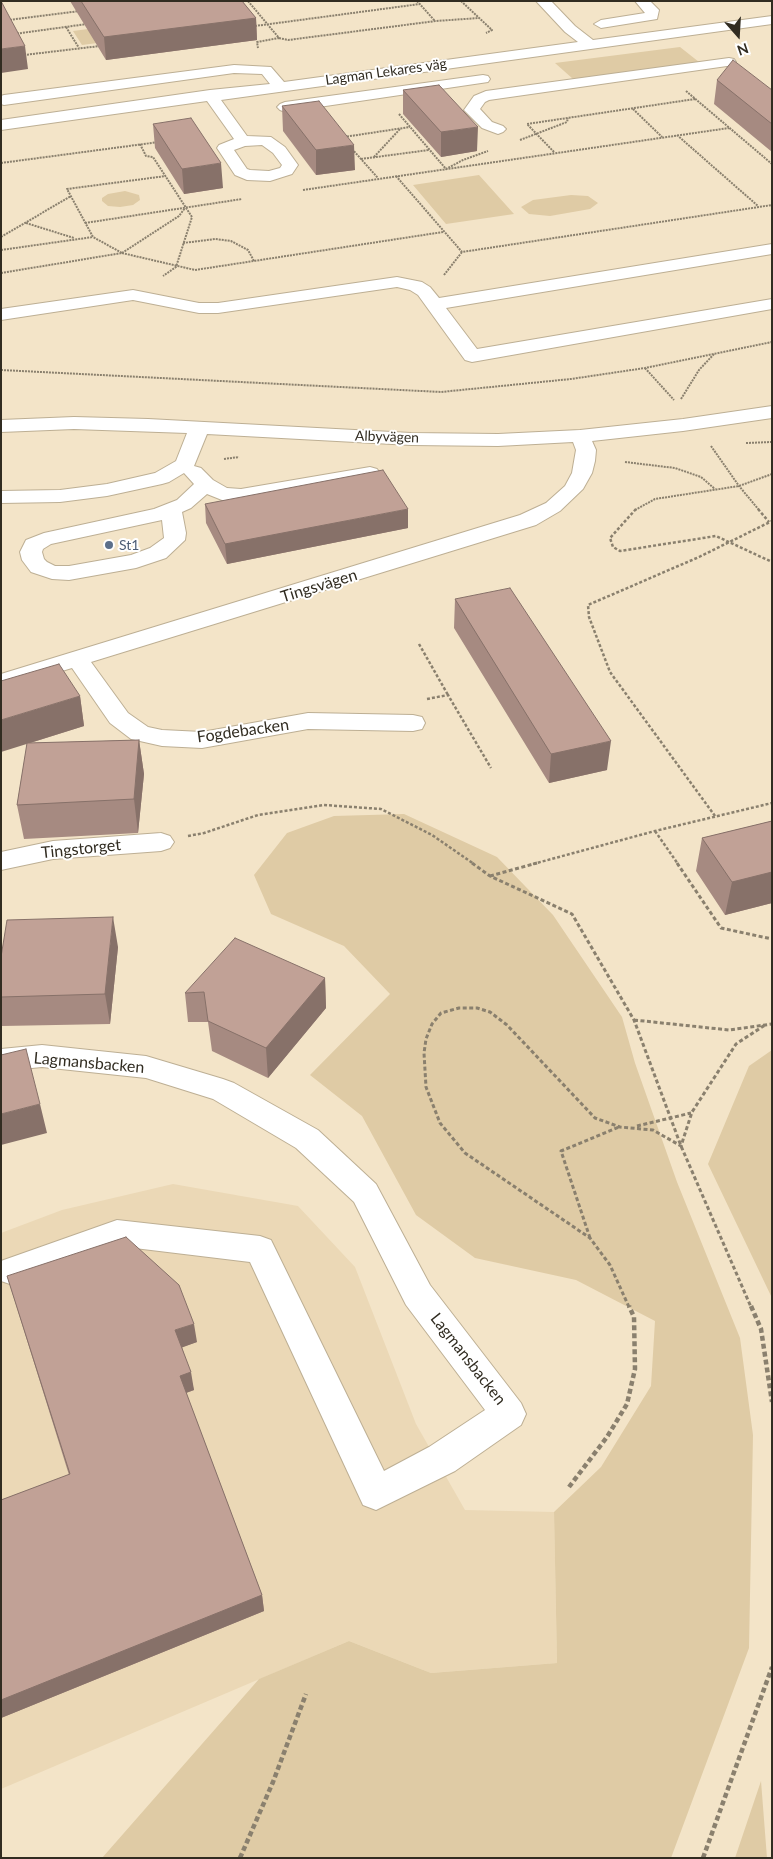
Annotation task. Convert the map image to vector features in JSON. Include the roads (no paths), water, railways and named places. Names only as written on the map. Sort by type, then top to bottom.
[{"type":"street","points":[[543,1],[570,29],[590,44]]},
{"type":"street","points":[[570,29],[652,16],[652,10],[642,1]]},
{"type":"street","points":[[603,10],[616,22]]},
{"type":"street","name":"Lagman Lekares väg","points":[[1,126],[210,95],[772,20]]},
{"type":"street","points":[[690,32],[703,42]]},
{"type":"street","points":[[716,52],[744,73]]},
{"type":"street","points":[[465,61],[497,94]]},
{"type":"street","points":[[498,129],[487,125],[472,110],[479,99],[497,94],[730,62]]},
{"type":"street","points":[[4,100],[234,69],[266,70],[279,86]]},
{"type":"street","points":[[285,107],[483,79]]},
{"type":"street","points":[[210,95],[243,141]]},
{"type":"street","points":[[1,126],[9,134],[1,140]]},
{"type":"street","points":[[436,304],[772,249]]},
{"type":"street","points":[[1,315],[134,295],[199,308],[218,308],[397,282],[416,286],[424,291],[436,304],[472,356],[772,304]]},
{"type":"street","name":"Albyvägen","points":[[1,426],[74,423],[200,427],[411,439],[498,440],[580,436],[683,425],[772,412]]},
{"type":"street","points":[[1,497],[60,496],[107,490],[162,478],[185,464],[200,427]]},
{"type":"street","name":"Tingsvägen","points":[[1,682],[78,660],[528,520],[553,507],[574,489],[582,473],[585,461],[586,450],[580,436]]},
{"type":"street","points":[[185,464],[206,484],[222,494],[241,494],[370,473]]},
{"type":"street","points":[[171,510],[174,540],[158,553],[136,561],[69,573],[39,567],[33,560],[31,552],[34,545],[44,540],[161,514],[184,504],[206,484]]},
{"type":"street","name":"Fogdebacken","points":[[78,660],[119,718],[140,733],[162,738],[202,740],[308,721],[413,723]]},
{"type":"street","name":"Tingstorget","points":[[1,861],[53,850],[161,842]]},
{"type":"street","name":"Lagmansbacken","points":[[1,1060],[42,1056],[146,1067],[222,1091],[307,1139],[365,1193],[418,1295],[509,1414],[442,1459],[376,1493],[260,1250],[117,1233],[12,1271]]},
{"type":"place","name":"St1","points":[[109,545]]}]
